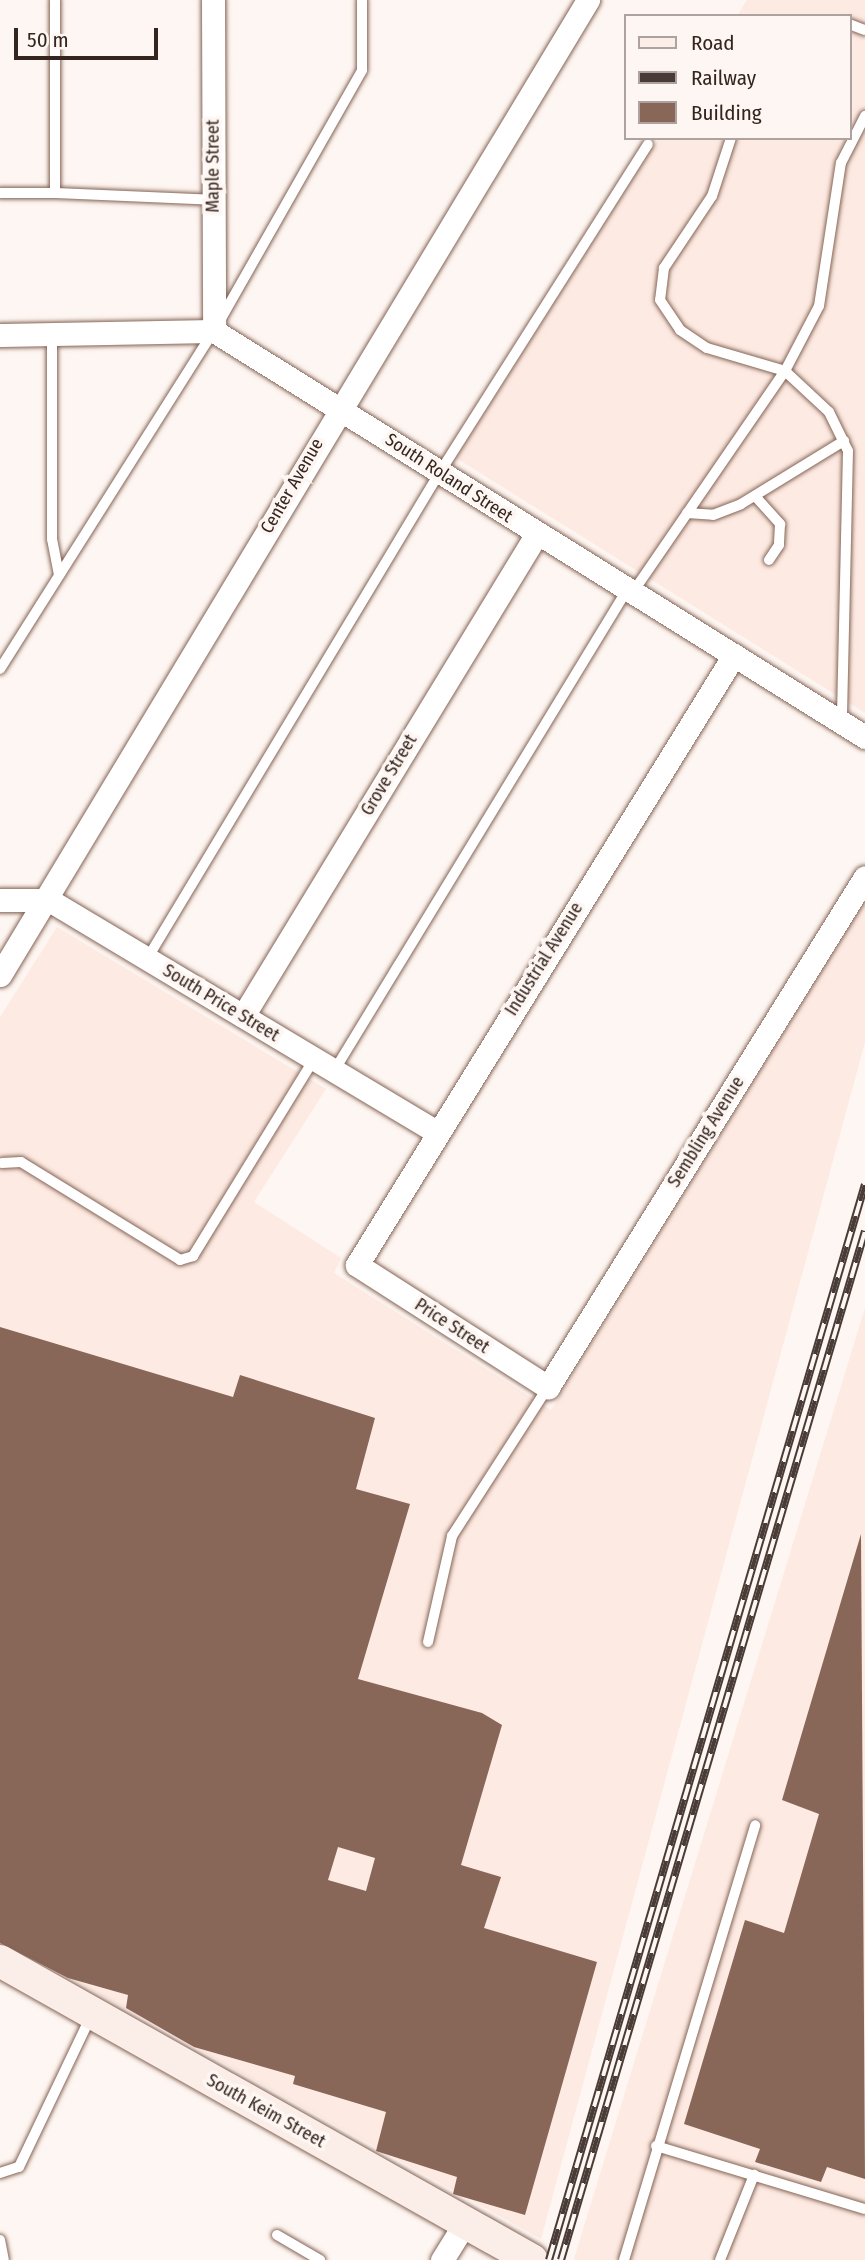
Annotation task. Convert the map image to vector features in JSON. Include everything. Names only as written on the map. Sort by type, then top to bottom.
[{"type":"street","name":"Maple Street","points":[[213,0],[214,331]]},
{"type":"street","name":"Center Avenue","points":[[0,975],[49,900],[339,405],[588,0]]},
{"type":"street","points":[[0,335],[214,331]]},
{"type":"street","name":"South Roland Street","points":[[214,331],[339,405],[536,535],[865,737]]},
{"type":"street","name":"Grove Street","points":[[243,1016],[536,535]]},
{"type":"street","name":"Industrial Avenue","points":[[357,1265],[436,1132],[734,655]]},
{"type":"street","name":"Sembling Avenue","points":[[548,1387],[865,877]]},
{"type":"street","points":[[0,900],[49,900]]},
{"type":"street","name":"South Price Street","points":[[49,900],[436,1132]]},
{"type":"street","name":"Price Street","points":[[357,1265],[548,1387]]},
{"type":"street","name":"South Keim Street","points":[[0,1961],[532,2260]]},
{"type":"street","points":[[442,2260],[465,2223]]},
{"type":"lane","points":[[55,0],[55,193]]},
{"type":"lane","points":[[0,669],[214,331],[362,70],[362,0]]},
{"type":"lane","points":[[334,1071],[629,591],[687,513],[785,371],[825,286],[841,163],[865,116]]},
{"type":"lane","points":[[731,140],[712,196],[664,268],[660,300],[680,330],[706,348],[785,371],[829,412],[844,441],[852,485],[842,723]]},
{"type":"lane","points":[[147,959],[440,472],[648,144]]},
{"type":"lane","points":[[0,193],[213,200]]},
{"type":"lane","points":[[52,334],[52,539],[59,575]]},
{"type":"lane","points":[[687,513],[713,515],[755,496],[844,441]]},
{"type":"lane","points":[[755,496],[780,524],[779,545],[769,560]]},
{"type":"lane","points":[[1,1165],[21,1162],[180,1260],[193,1256],[314,1059]]},
{"type":"lane","points":[[428,1642],[452,1536],[548,1387]]},
{"type":"lane","points":[[624,2260],[656,2146],[755,1825]]},
{"type":"lane","points":[[0,2173],[19,2167],[93,2014]]},
{"type":"lane","points":[[656,2146],[865,2209]]},
{"type":"lane","points":[[720,2260],[754,2175]]},
{"type":"lane","points":[[277,2235],[320,2260]]},
{"type":"lane","points":[[0,2240],[4,2260]]},
{"type":"shaded area","points":[[747,0],[865,0],[865,713],[456,458],[658,140],[851,140],[851,14],[738,14]]},
{"type":"shaded area","points":[[865,902],[865,1042],[541,2239],[0,1939],[0,1017],[57,927],[326,1089],[254,1202],[341,1258],[334,1273],[551,1410]]},
{"type":"shaded area","points":[[865,1308],[865,2260],[575,2260],[574,2259]]},
{"type":"building","points":[[0,1327],[233,1397],[240,1375],[375,1418],[356,1489],[410,1504],[358,1679],[482,1713],[502,1725],[461,1865],[501,1877],[484,1928],[597,1962],[525,2215],[453,2194],[457,2177],[376,2151],[386,2112],[293,2084],[295,2076],[194,2047],[126,2008],[128,1995],[68,1978],[0,1943]],"holes":[[[338,1847],[375,1858],[366,1891],[328,1880]]]},
{"type":"building","points":[[861,1534],[865,2179],[827,2167],[821,2182],[755,2162],[760,2149],[684,2124],[745,1920],[784,1933],[819,1814],[782,1800]]},
{"type":"railway","points":[[549,2260],[865,1184]]},
{"type":"railway","points":[[561,2260],[865,1231]]}]
